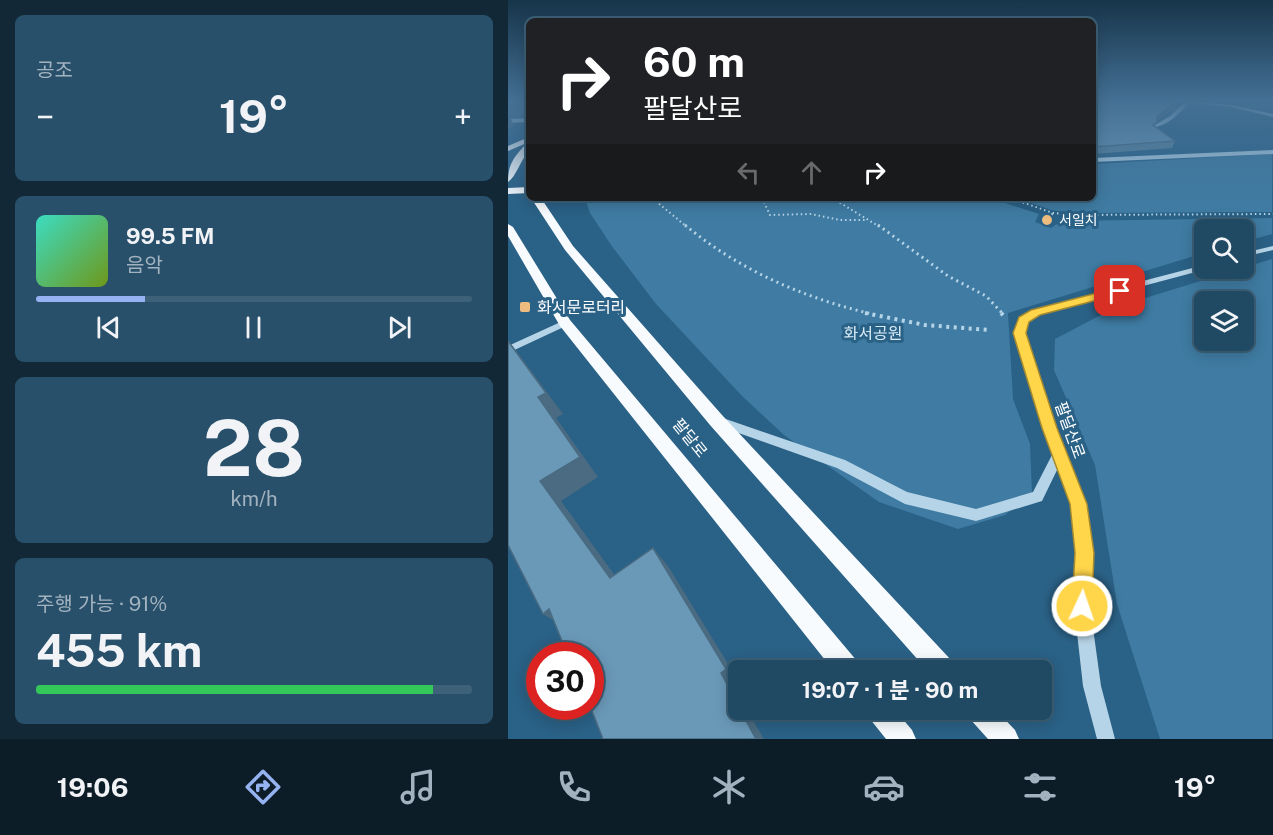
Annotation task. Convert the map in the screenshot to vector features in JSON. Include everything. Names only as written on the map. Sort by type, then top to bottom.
[{"type":"main road","points":[[508,149],[526,140]]},
{"type":"main road","points":[[508,179],[516,160],[526,149]]},
{"type":"main road","points":[[508,191],[526,190]]},
{"type":"main road","name":"팔달로","points":[[538,201],[570,248],[716,420],[934,660]]},
{"type":"main road","name":"팔달로","points":[[508,227],[565,322],[839,660]]},
{"type":"main road","points":[[508,253],[530,266]]},
{"type":"main road","points":[[887,720],[903,739]]},
{"type":"main road","points":[[988,720],[1006,739]]},
{"type":"street","points":[[1096,160],[1273,152]]},
{"type":"street","points":[[1254,252],[1273,248]]},
{"type":"street","name":"팔달산로","points":[[1106,739],[1092,687],[1082,606],[1085,553],[1078,504],[1050,428],[1020,333],[1023,320],[1035,312],[1194,270]]},
{"type":"street","points":[[508,350],[565,322]]},
{"type":"street","points":[[716,420],[841,464],[905,498],[976,515],[1037,496],[1060,452]]},
{"type":"path","points":[[656,201],[727,257],[791,288],[842,306],[926,326],[989,330]]},
{"type":"path","points":[[763,201],[770,215],[811,214],[840,220],[867,220]]},
{"type":"path","points":[[837,201],[948,276],[986,296],[994,305]]},
{"type":"path","points":[[1019,201],[1053,213],[1273,214]]},
{"type":"path","points":[[1046,222],[1053,213]]},
{"type":"green space","points":[[1272,154],[1272,212],[1075,213],[1051,210],[1026,201],[1096,201],[1096,164]]},
{"type":"green space","name":"화서공원","points":[[586,201],[999,201],[1039,214],[1035,222],[1051,228],[1061,221],[1194,219],[1194,256],[1008,313],[1013,399],[1030,444],[1032,493],[1005,515],[958,529],[879,502],[784,435],[743,397],[656,304],[590,213]]},
{"type":"green space","name":"화서공원","points":[[1272,218],[1272,234],[1254,239],[1254,219],[1202,219]]},
{"type":"green space","points":[[1272,259],[1272,739],[1160,739],[1117,604],[1095,465],[1054,370],[1055,339],[1116,307],[1207,279],[1254,279],[1254,265]]},
{"type":"building","points":[[1096,135],[1167,135],[1175,141],[1096,147]]},
{"type":"building","points":[[508,341],[546,393],[538,397],[580,457],[540,481],[610,578],[653,548],[726,669],[721,673],[728,686],[728,720],[746,720],[756,739],[603,739],[596,720],[604,720],[604,642],[562,642],[549,609],[543,614],[508,545]]},
{"type":"place","name":"서일치","points":[[1047,220]]},
{"type":"place","name":"화서문로터리","points":[[525,307]]},
{"type":"route","points":[[1082,606],[1085,553],[1078,504],[1050,428],[1020,333],[1023,320],[1035,312],[1120,291]]}]
